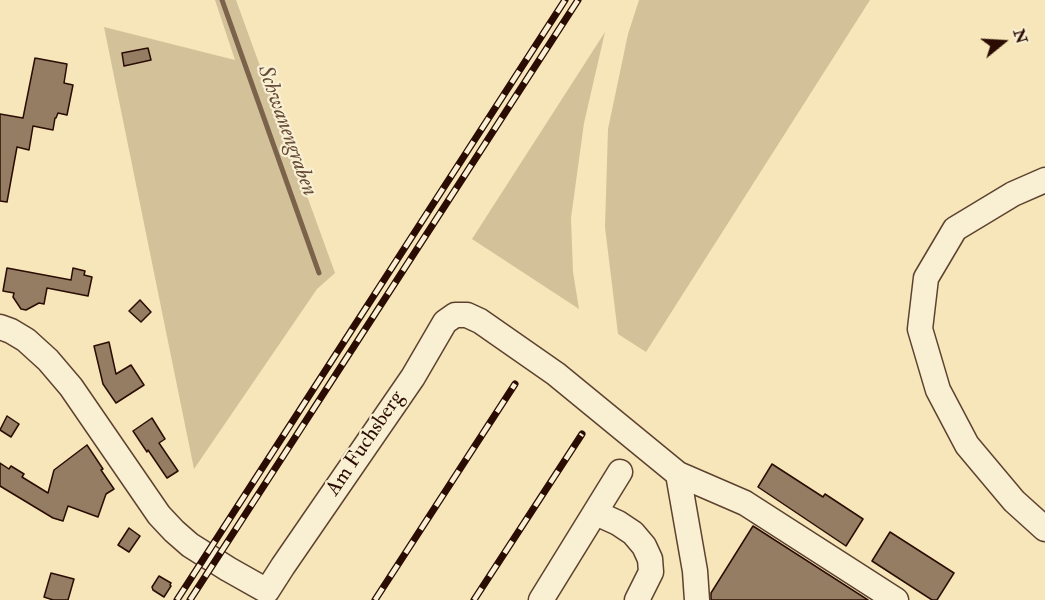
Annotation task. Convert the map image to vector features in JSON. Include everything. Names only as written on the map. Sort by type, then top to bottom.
[{"type":"street","points":[[1045,180],[1013,195],[955,230],[926,278],[920,329],[938,390],[968,445],[1014,501],[1045,529]]},
{"type":"street","name":"Am Fuchsberg","points":[[0,327],[26,340],[48,360],[71,387],[159,515],[174,531],[190,545],[267,591],[413,376],[445,322],[455,315],[466,315],[480,321],[556,374],[678,474]]},
{"type":"street","points":[[542,600],[620,472]]},
{"type":"street","points":[[678,474],[695,571],[697,599]]},
{"type":"street","points":[[678,474],[745,503],[896,600]]},
{"type":"street","points":[[596,513],[633,533],[644,546],[650,559],[651,572],[637,600]]},
{"type":"shaded area","points":[[215,0],[236,0],[335,273],[317,289],[194,469],[104,27],[235,60]]},
{"type":"shaded area","points":[[639,0],[870,0],[646,352],[618,334],[605,227],[608,129],[628,34]]},
{"type":"shaded area","points":[[605,32],[584,123],[571,218],[573,272],[579,309],[472,239]]},
{"type":"building","points":[[148,48],[151,60],[124,66],[122,53]]},
{"type":"building","points":[[35,58],[67,64],[64,83],[73,85],[67,115],[58,113],[53,130],[33,126],[29,150],[17,147],[7,202],[0,201],[0,114],[23,118]]},
{"type":"building","points":[[7,268],[71,280],[73,268],[85,271],[84,275],[92,277],[88,296],[47,288],[44,304],[39,303],[26,310],[21,309],[13,297],[14,293],[3,291]]},
{"type":"building","points":[[140,300],[151,312],[141,322],[129,311]]},
{"type":"building","points":[[109,342],[116,374],[131,365],[144,385],[116,403],[103,384],[94,346]]},
{"type":"building","points":[[7,416],[19,424],[11,437],[0,430]]},
{"type":"building","points":[[152,418],[165,439],[159,443],[178,471],[167,478],[133,431]]},
{"type":"building","points":[[87,445],[114,489],[106,494],[98,517],[68,506],[63,521],[53,518],[0,486],[0,463],[9,469],[11,466],[24,474],[22,477],[48,493],[54,470]]},
{"type":"building","points":[[772,464],[823,497],[825,494],[863,519],[846,546],[758,487]]},
{"type":"building","points":[[753,526],[868,600],[711,600],[711,593]]},
{"type":"building","points":[[129,528],[140,536],[129,552],[118,545]]},
{"type":"building","points":[[890,532],[954,573],[937,600],[932,600],[872,561]]},
{"type":"building","points":[[51,573],[74,579],[68,600],[53,600],[44,597]]},
{"type":"building","points":[[159,576],[171,583],[164,597],[152,587]]},
{"type":"waterway","name":"Schwanengraben","points":[[222,0],[319,273]]},
{"type":"railway","points":[[177,600],[565,0]]},
{"type":"railway","points":[[190,600],[578,0]]},
{"type":"railway","points":[[375,600],[515,384]]},
{"type":"railway","points":[[474,600],[582,434]]}]
